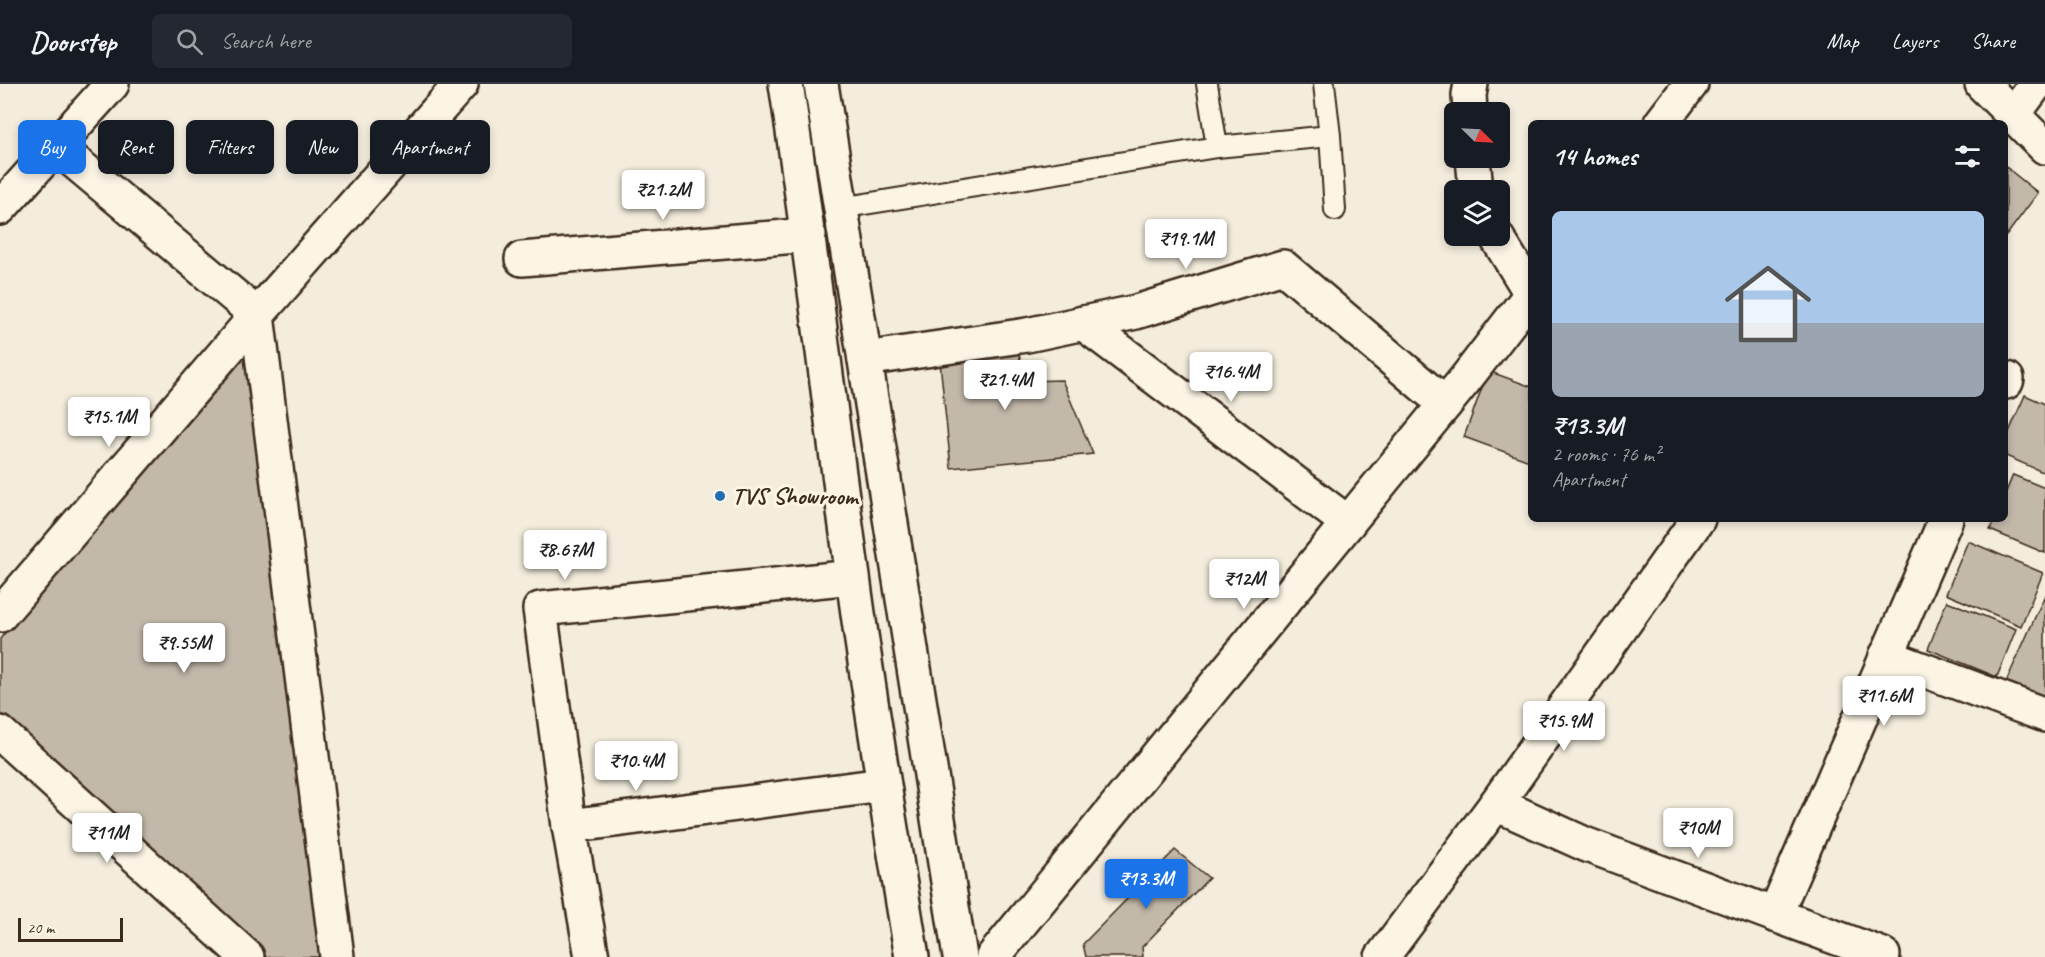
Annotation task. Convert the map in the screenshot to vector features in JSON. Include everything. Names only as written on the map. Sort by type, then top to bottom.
[{"type":"street","points":[[79,120],[112,84]]},
{"type":"street","points":[[0,615],[257,315],[461,84]]},
{"type":"street","points":[[786,84],[809,235],[853,577],[883,785],[912,957]]},
{"type":"street","points":[[820,84],[960,957]]},
{"type":"street","points":[[1469,102],[1471,84]]},
{"type":"street","points":[[1663,120],[1691,84]]},
{"type":"street","points":[[2036,84],[1995,106],[2045,147]]},
{"type":"street","points":[[86,171],[257,315],[338,957]]},
{"type":"street","points":[[0,208],[31,174]]},
{"type":"street","points":[[522,259],[809,235]]},
{"type":"street","points":[[1502,246],[1528,288]]},
{"type":"street","points":[[865,359],[1027,335],[1136,312],[1283,267],[1445,404]]},
{"type":"street","points":[[993,957],[1445,404],[1528,297]]},
{"type":"street","points":[[1083,323],[1348,523]]},
{"type":"street","points":[[1382,957],[1496,804],[1696,522]]},
{"type":"street","points":[[1775,915],[1945,522]]},
{"type":"street","points":[[592,957],[569,826],[540,609],[853,577]]},
{"type":"street","points":[[1886,657],[2045,715]]},
{"type":"street","points":[[0,733],[248,957]]},
{"type":"street","points":[[569,826],[883,785]]},
{"type":"street","points":[[1496,804],[1587,845],[1884,956]]},
{"type":"lane","points":[[1207,84],[1217,147]]},
{"type":"lane","points":[[1324,84],[1335,210]]},
{"type":"lane","points":[[840,208],[1217,147],[1330,136]]},
{"type":"building","points":[[2008,169],[2038,193],[2008,233]]},
{"type":"building","points":[[254,327],[329,957],[259,957],[0,721],[0,639]]},
{"type":"building","points":[[1017,345],[1025,381],[1062,380],[1093,454],[951,468],[939,353]]},
{"type":"building","points":[[1488,371],[1528,386],[1528,461],[1464,437]]},
{"type":"building","points":[[2025,395],[2045,404],[2045,473],[2008,457],[2008,434]]},
{"type":"building","points":[[2013,475],[2045,488],[2045,553],[1990,530],[1994,522],[2008,522],[2008,487]]},
{"type":"building","points":[[1968,541],[2043,573],[2021,626],[1946,594]]},
{"type":"building","points":[[2045,595],[2045,699],[2006,682]]},
{"type":"building","points":[[1947,601],[2016,629],[1997,677],[1928,649]]},
{"type":"building","points":[[1175,850],[1209,878],[1142,947],[1143,957],[1086,957],[1083,944]]},
{"type":"place","name":"TVS Showroom","points":[[720,496]]}]
